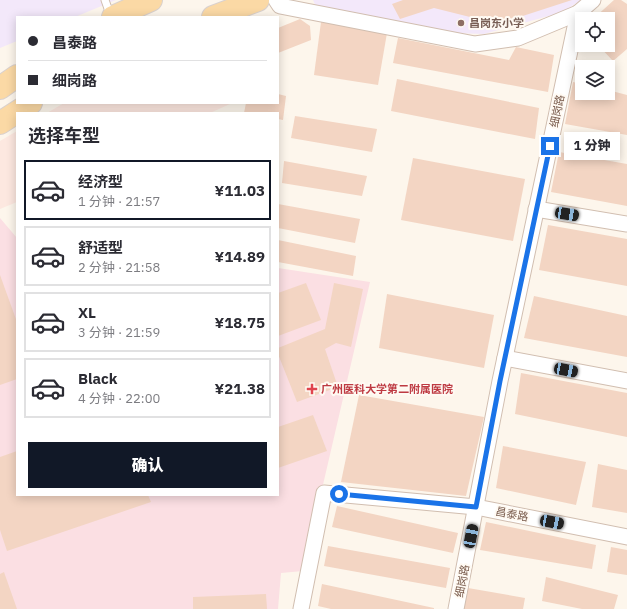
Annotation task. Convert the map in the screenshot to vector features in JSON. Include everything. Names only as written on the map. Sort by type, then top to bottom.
[{"type":"main road","points":[[114,16],[151,0]]},
{"type":"main road","points":[[216,16],[258,0]]},
{"type":"main road","points":[[0,88],[16,77]]},
{"type":"main road","points":[[17,112],[29,104]]},
{"type":"main road","points":[[0,123],[16,113]]},
{"type":"street","points":[[276,0],[280,6],[475,44],[518,38],[575,14]]},
{"type":"street","points":[[579,12],[593,0]]},
{"type":"street","name":"细岗路","points":[[456,609],[505,358],[575,27]]},
{"type":"street","points":[[536,209],[627,224]]},
{"type":"street","points":[[505,358],[627,381]]},
{"type":"street","name":"昌泰路","points":[[301,609],[324,493],[476,507],[627,537]]},
{"type":"lane","points":[[105,0],[112,16]]},
{"type":"shaded area","points":[[0,0],[116,0],[77,16],[16,16],[16,41],[0,48]]},
{"type":"shaded area","name":"昌岗东小学","points":[[313,0],[581,0],[563,12],[484,34],[452,33],[316,7]]},
{"type":"shaded area","points":[[62,104],[230,104],[212,112],[49,112]]},
{"type":"shaded area","points":[[16,132],[16,202],[0,209],[0,141]]},
{"type":"shaded area","name":"广州医科大学第二附属医院","points":[[0,218],[16,237],[16,496],[279,496],[279,268],[370,282],[303,571],[281,573],[278,609],[0,609]]},
{"type":"building","points":[[403,0],[572,0],[498,24],[434,8],[400,19],[392,4]]},
{"type":"building","points":[[614,0],[621,0],[627,4],[627,49],[614,60],[612,60],[605,52],[615,52],[615,12],[601,12]]},
{"type":"building","points":[[300,19],[310,26],[311,40],[279,53],[279,28]]},
{"type":"building","points":[[321,22],[387,33],[378,85],[314,75]]},
{"type":"building","points":[[398,38],[509,60],[516,47],[554,55],[548,92],[393,63]]},
{"type":"building","points":[[397,79],[539,108],[535,139],[391,111]]},
{"type":"building","points":[[573,82],[575,82],[575,100],[615,100],[615,92],[627,95],[627,135],[565,124]]},
{"type":"building","points":[[279,94],[286,96],[283,120],[279,119],[279,112],[244,112],[246,104],[279,104]]},
{"type":"building","points":[[295,116],[377,129],[372,152],[291,138]]},
{"type":"building","points":[[559,152],[627,164],[627,206],[551,192]]},
{"type":"building","points":[[413,158],[525,179],[513,241],[401,220]]},
{"type":"building","points":[[284,161],[367,176],[362,196],[282,183]]},
{"type":"building","points":[[279,204],[360,219],[355,243],[279,228]]},
{"type":"building","points":[[548,225],[627,239],[627,286],[539,270]]},
{"type":"building","points":[[279,240],[356,256],[353,276],[279,262]]},
{"type":"building","points":[[0,275],[16,319],[16,379],[0,385]]},
{"type":"building","points":[[306,283],[321,320],[279,336],[279,293]]},
{"type":"building","points":[[334,283],[363,289],[351,347],[336,343],[325,349],[338,387],[297,402],[279,357],[279,348],[325,329]]},
{"type":"building","points":[[387,294],[494,315],[484,368],[379,348]]},
{"type":"building","points":[[534,296],[627,316],[627,357],[524,338]]},
{"type":"building","points":[[521,373],[627,393],[627,437],[515,414]]},
{"type":"building","points":[[359,395],[484,417],[466,496],[341,482]]},
{"type":"building","points":[[313,415],[327,451],[279,468],[279,427]]},
{"type":"building","points":[[503,446],[586,462],[576,505],[496,488]]},
{"type":"building","points":[[16,451],[16,496],[148,496],[151,502],[7,551],[0,530],[0,457]]},
{"type":"building","points":[[598,464],[627,470],[627,513],[592,507]]},
{"type":"building","points":[[337,506],[458,533],[453,553],[332,527]]},
{"type":"building","points":[[486,522],[596,545],[592,569],[480,550]]},
{"type":"building","points":[[328,546],[450,568],[446,588],[324,566]]},
{"type":"building","points":[[611,547],[627,550],[627,575],[607,572]]},
{"type":"building","points":[[4,572],[17,609],[0,609],[0,574]]},
{"type":"building","points":[[546,577],[618,595],[614,609],[582,609],[542,601]]},
{"type":"building","points":[[322,584],[434,609],[331,609],[318,606]]},
{"type":"building","points":[[468,588],[525,598],[523,609],[464,609]]},
{"type":"building","points":[[266,594],[267,609],[193,609],[193,597]]},
{"type":"place","name":"昌岗东小学","points":[[461,23]]},
{"type":"place","name":"广州医科大学第二附属医院","points":[[312,389]]},
{"type":"route","points":[[339,494],[476,507],[500,381],[550,146]]}]
